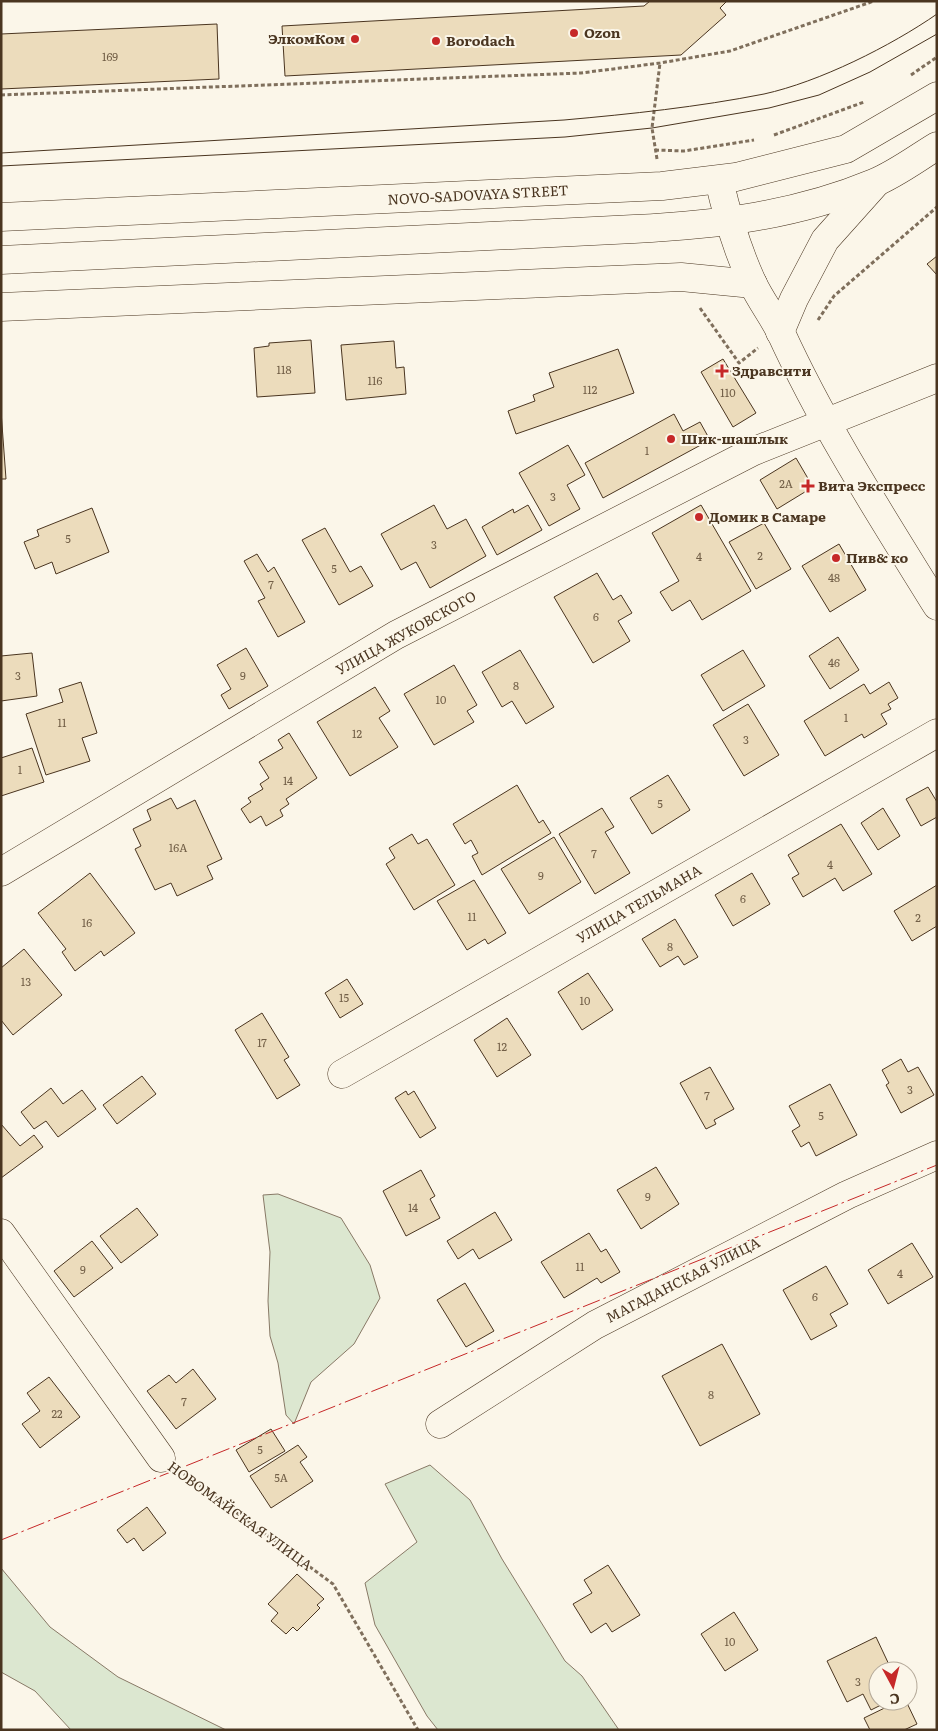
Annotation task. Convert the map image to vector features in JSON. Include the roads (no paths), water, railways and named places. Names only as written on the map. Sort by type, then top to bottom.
[{"type":"street","name":"NOVO-SADOVAYA STREET","points":[[1,217],[662,186],[736,178],[846,149],[937,96]]},
{"type":"street","points":[[1,260],[728,223],[797,209],[876,183],[937,146]]},
{"type":"street","points":[[718,180],[728,223],[753,284],[780,332],[826,423],[937,606]]},
{"type":"street","points":[[780,332],[794,299],[825,240],[876,183]]},
{"type":"street","points":[[1,307],[681,278],[753,284]]},
{"type":"street","name":"УЛИЦА ЖУКОВСКОГО","points":[[1,872],[396,636],[752,452],[937,378]]},
{"type":"street","name":"УЛИЦА ТЕЛЬМАНА","points":[[342,1074],[937,733]]},
{"type":"street","name":"МАГАДАНСКАЯ УЛИЦА","points":[[440,1424],[595,1325],[847,1195],[937,1155]]},
{"type":"street","name":"НОВОМАЙСКАЯ УЛИЦА","points":[[1,1233],[161,1458]]},
{"type":"tram line","points":[[1,153],[564,120],[714,103],[764,94],[831,72],[877,50],[937,14]]},
{"type":"tram line","points":[[1,166],[565,137],[652,128],[769,108],[819,95],[870,72],[937,34]]},
{"type":"place","name":"Ozon","points":[[574,33]]},
{"type":"place","name":"ЭлкомКом","points":[[355,39]]},
{"type":"place","name":"Borodach","points":[[436,41]]},
{"type":"place","name":"Здравсити","points":[[722,371]]},
{"type":"place","name":"Шик-шашлык","points":[[671,439]]},
{"type":"place","name":"Вита Экспресс","points":[[808,486]]},
{"type":"place","name":"Домик в Самаре","points":[[699,517]]},
{"type":"place","name":"Пив& ко","points":[[836,558]]}]
